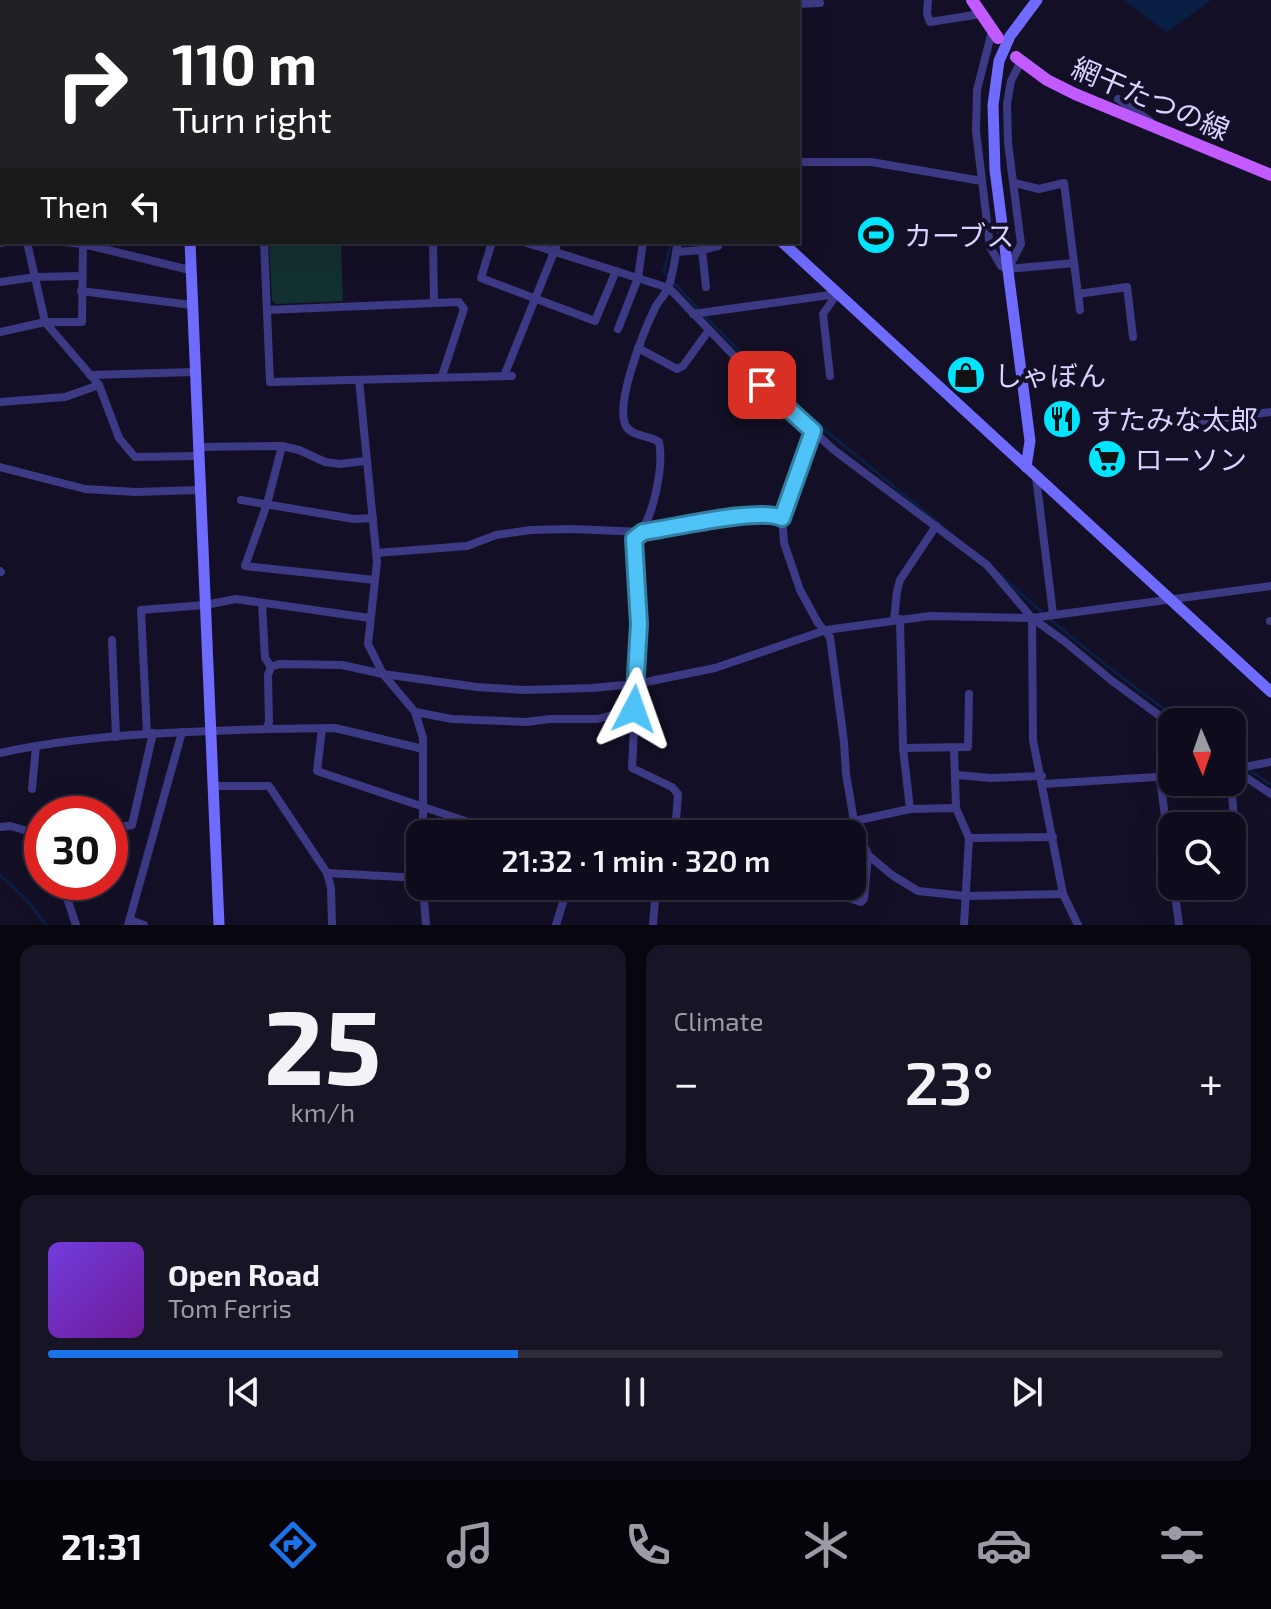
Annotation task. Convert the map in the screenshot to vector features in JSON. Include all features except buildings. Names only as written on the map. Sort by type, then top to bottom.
[{"type":"main road","points":[[972,0],[995,34]]},
{"type":"main road","name":"網干たつの線","points":[[1018,59],[1047,80],[1075,94],[1271,175]]},
{"type":"street","points":[[928,0],[930,22],[981,14]]},
{"type":"street","points":[[1026,467],[1030,441],[995,170],[993,105],[999,61],[1010,36],[1037,0]]},
{"type":"street","points":[[800,4],[820,3]]},
{"type":"street","points":[[995,34],[977,90],[976,131],[990,247],[1001,266],[1008,269],[1074,263]]},
{"type":"street","points":[[1008,269],[1021,244],[1008,143],[1007,104],[1018,59]]},
{"type":"street","points":[[1118,99],[1171,134]]},
{"type":"street","points":[[800,162],[871,162],[982,181]]},
{"type":"street","points":[[1014,183],[1039,189],[1064,183],[1080,310]]},
{"type":"street","points":[[28,244],[45,322],[99,385],[119,438],[135,457],[282,446],[325,462],[365,461]]},
{"type":"street","points":[[0,332],[45,322],[82,322],[83,244]]},
{"type":"street","points":[[87,244],[190,270]]},
{"type":"street","points":[[190,244],[219,925]]},
{"type":"street","points":[[264,244],[270,382],[508,376],[556,247],[669,288],[762,385],[813,431],[987,565],[1032,618],[1158,714]]},
{"type":"street","points":[[433,244],[434,301]]},
{"type":"street","points":[[491,244],[481,278],[595,321],[616,271]]},
{"type":"street","points":[[618,329],[638,278],[643,244]]},
{"type":"street","points":[[784,244],[1271,692]]},
{"type":"street","points":[[676,820],[678,794],[672,787],[632,768],[639,624],[634,539],[643,532],[661,456],[659,442],[634,433],[627,428],[624,418],[627,387],[638,348],[658,302],[669,288],[677,247],[702,250],[718,246]]},
{"type":"street","points":[[702,250],[706,287]]},
{"type":"street","points":[[0,282],[82,276]]},
{"type":"street","points":[[1078,294],[1127,287],[1133,337]]},
{"type":"street","points":[[81,291],[192,305]]},
{"type":"street","points":[[693,314],[837,294]]},
{"type":"street","points":[[830,376],[823,314],[837,294]]},
{"type":"street","points":[[267,310],[459,302],[464,309],[442,376]]},
{"type":"street","points":[[638,348],[677,369],[683,366],[709,330]]},
{"type":"street","points":[[90,375],[194,372]]},
{"type":"street","points":[[359,380],[376,553],[368,644],[383,674],[415,712],[423,738],[423,820]]},
{"type":"street","points":[[0,402],[65,397],[99,385]]},
{"type":"street","points":[[1161,426],[1271,412]]},
{"type":"street","points":[[813,431],[782,518],[784,543],[800,590],[818,623],[830,637],[854,820]]},
{"type":"street","points":[[282,446],[267,504],[245,566],[375,580]]},
{"type":"street","points":[[0,467],[85,489],[136,492],[199,490]]},
{"type":"street","points":[[1036,477],[1053,614]]},
{"type":"street","points":[[241,500],[354,519],[373,518]]},
{"type":"street","points":[[376,553],[467,546],[496,535],[531,530],[643,532],[735,517],[775,515],[782,518]]},
{"type":"street","points":[[910,809],[903,748],[897,619],[900,580],[936,526]]},
{"type":"street","points":[[266,729],[269,722],[268,675],[271,667],[279,664],[342,665],[477,687],[525,690],[636,684],[715,668],[826,630],[897,619],[930,616],[1032,618],[1271,586]]},
{"type":"street","points":[[128,826],[132,825],[150,734],[141,610],[236,599],[370,618]]},
{"type":"street","points":[[262,603],[265,658],[271,667]]},
{"type":"street","points":[[1032,618],[1033,740],[1063,894],[1078,925]]},
{"type":"street","points":[[112,640],[116,737]]},
{"type":"street","points":[[903,748],[968,747],[969,694]]},
{"type":"street","points":[[415,712],[452,719],[526,722],[598,719],[634,709]]},
{"type":"street","points":[[0,753],[36,746],[150,734],[335,728],[423,749]]},
{"type":"street","points":[[322,729],[317,771],[468,820]]},
{"type":"street","points":[[144,925],[129,922],[182,732]]},
{"type":"street","points":[[32,789],[36,746]]},
{"type":"street","points":[[954,748],[956,808],[969,838],[964,925]]},
{"type":"street","points":[[1246,766],[1271,762]]},
{"type":"street","points":[[957,775],[1042,780],[1158,778]]},
{"type":"street","points":[[1246,778],[1271,794]]},
{"type":"street","points":[[214,786],[269,786],[327,873],[332,925]]},
{"type":"street","points":[[859,820],[910,809],[956,808]]},
{"type":"street","points":[[0,827],[24,830]]},
{"type":"street","points":[[969,838],[1053,837]]},
{"type":"street","points":[[866,850],[866,877]]},
{"type":"street","points":[[868,855],[918,891],[965,896],[1063,894]]},
{"type":"street","points":[[327,873],[406,877]]},
{"type":"street","points":[[424,900],[426,925]]},
{"type":"street","points":[[556,925],[564,900]]},
{"type":"street","points":[[653,925],[655,900]]},
{"type":"street","points":[[1176,900],[1179,925]]},
{"type":"street","points":[[68,901],[76,925]]},
{"type":"green space","points":[[341,244],[343,301],[276,304],[272,300],[269,245]]},
{"type":"water","points":[[1124,0],[1211,0],[1167,32]]},
{"type":"waterway","points":[[671,244],[664,272],[699,310]]},
{"type":"waterway","points":[[704,315],[780,393],[953,535]]},
{"type":"waterway","points":[[999,573],[1042,613],[1163,708]]},
{"type":"waterway","points":[[1248,769],[1271,785]]},
{"type":"waterway","points":[[0,875],[26,899],[46,925]]},
{"type":"place","name":"カーブス","points":[[876,235]]},
{"type":"place","name":"しゃぼん","points":[[966,375]]},
{"type":"place","name":"すたみな太郎","points":[[1062,419]]},
{"type":"place","name":"ローソン","points":[[1107,459]]},
{"type":"route","points":[[634,709],[639,624],[634,539],[643,532],[735,517],[775,515],[782,518],[813,431],[762,385]]}]
